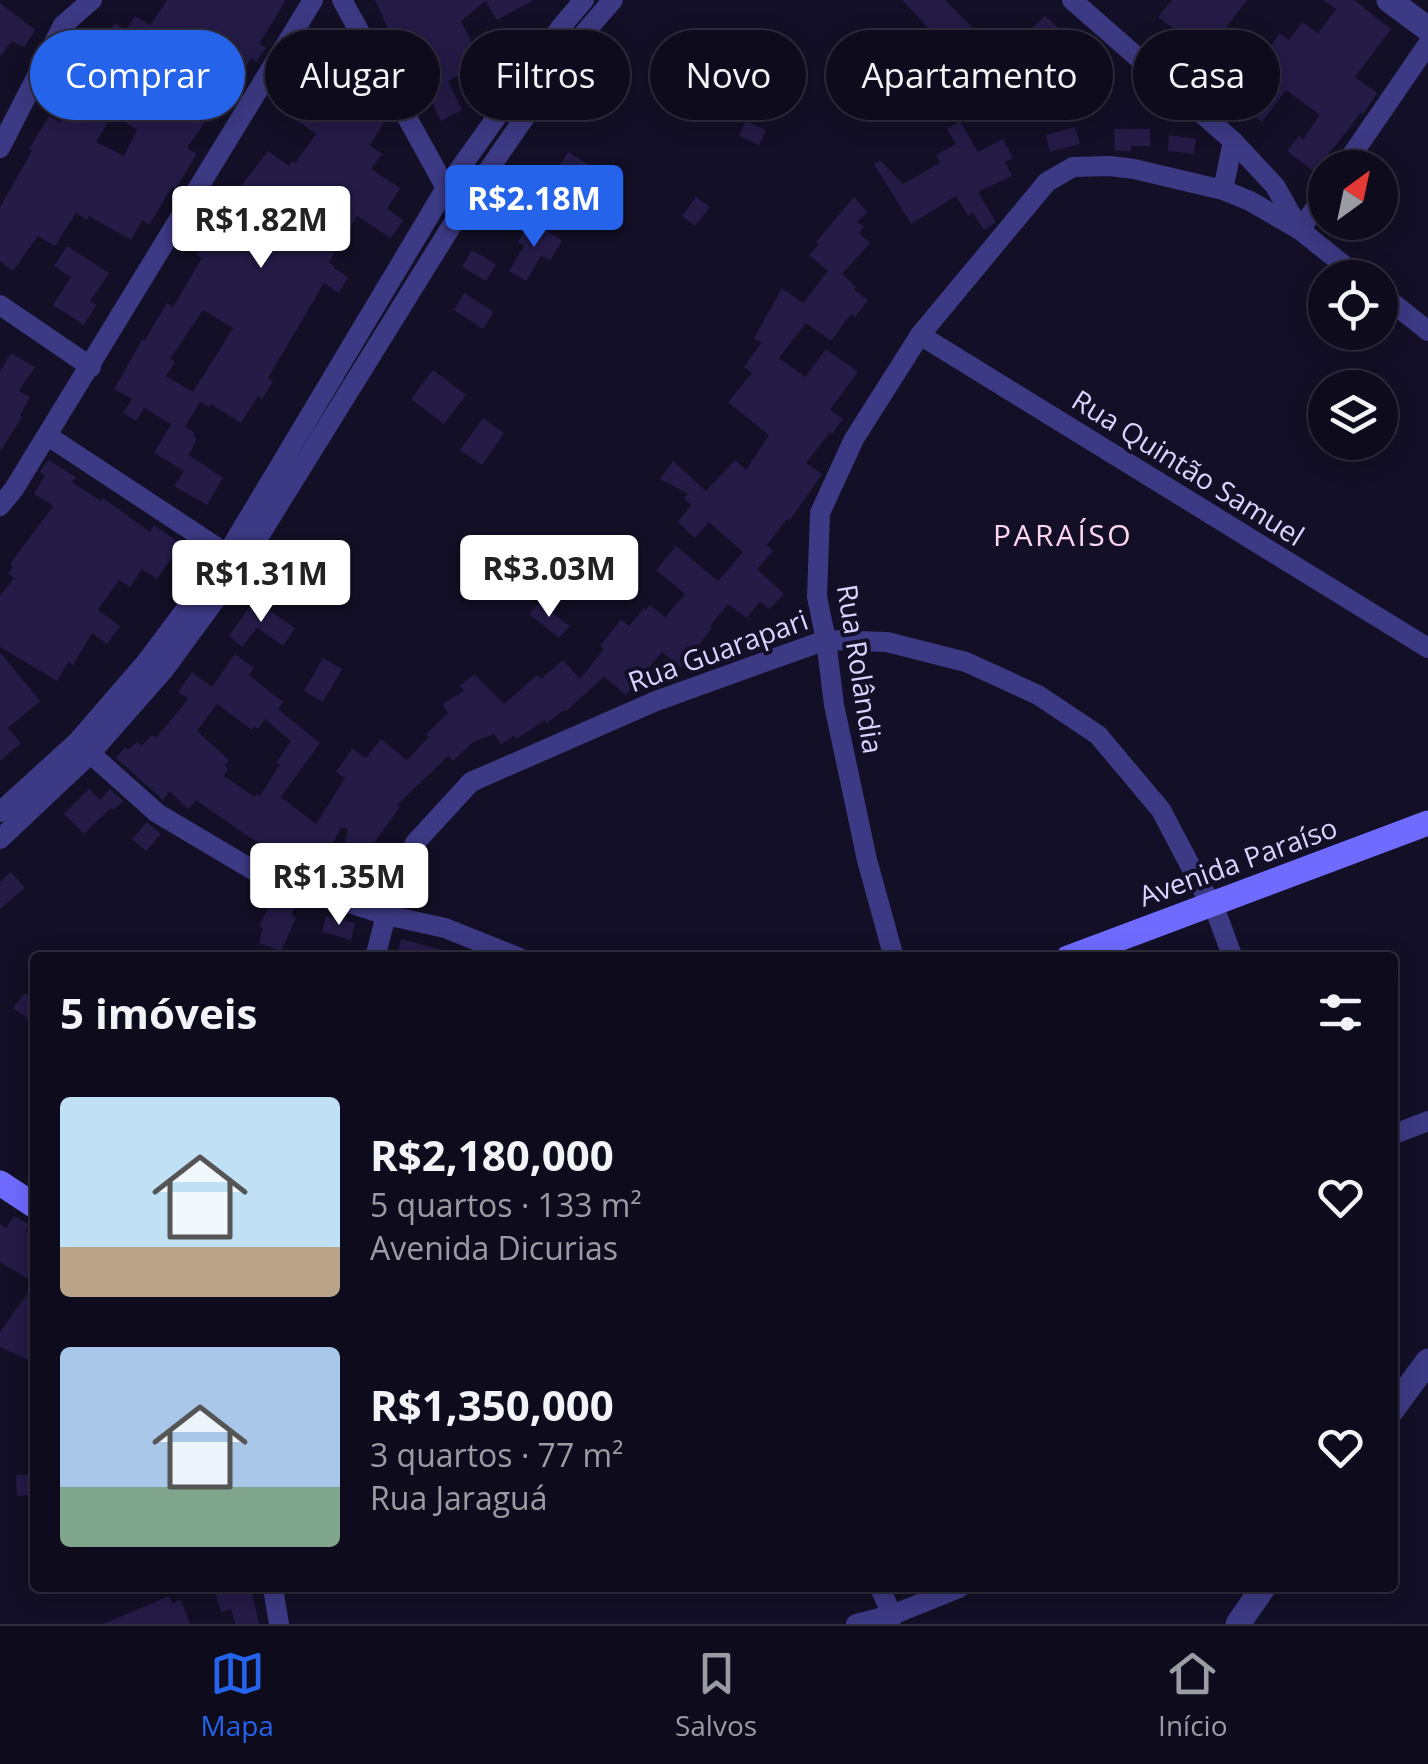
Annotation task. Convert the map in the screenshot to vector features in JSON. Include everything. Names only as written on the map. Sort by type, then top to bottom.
[{"type":"main road","name":"Avenida Paraíso","points":[[1084,952],[1428,823]]},
{"type":"main road","points":[[0,1183],[30,1203]]},
{"type":"street","points":[[0,148],[62,25],[92,0]]},
{"type":"street","points":[[0,506],[48,436],[313,0]]},
{"type":"street","points":[[342,0],[446,188]]},
{"type":"street","points":[[0,812],[84,748],[226,554],[446,188],[584,0]]},
{"type":"street","points":[[0,839],[84,748],[163,671],[243,562],[466,201],[579,39],[613,0]]},
{"type":"street","points":[[1072,0],[1233,141],[1275,186],[1300,230],[1338,260]]},
{"type":"street","points":[[1389,0],[1428,29]]},
{"type":"street","points":[[1355,150],[1428,44]]},
{"type":"street","points":[[1223,190],[1233,141]]},
{"type":"street","name":"Rua Rolândia","points":[[892,952],[854,802],[817,598],[820,513],[854,439],[920,335],[1047,182],[1073,167],[1134,169],[1223,190],[1300,230]]},
{"type":"street","points":[[1300,230],[1308,218]]},
{"type":"street","points":[[0,305],[91,366]]},
{"type":"street","points":[[1398,308],[1428,332]]},
{"type":"street","name":"Rua Quintão Samuel","points":[[920,335],[1428,648]]},
{"type":"street","points":[[48,436],[226,554]]},
{"type":"street","name":"Rua Guarapari","points":[[377,952],[386,915],[415,843],[471,782],[656,701],[826,640],[887,642],[966,662],[1038,694],[1098,735],[1161,810],[1213,904],[1231,952]]},
{"type":"street","points":[[84,748],[157,813],[258,873],[386,915],[445,928],[505,952]]},
{"type":"street","points":[[1398,1134],[1428,1121]]},
{"type":"street","points":[[1398,1402],[1428,1361]]},
{"type":"street","points":[[274,1592],[279,1624]]},
{"type":"street","points":[[881,1592],[891,1620]]},
{"type":"street","points":[[856,1624],[891,1620],[950,1592]]},
{"type":"street","points":[[1238,1624],[1261,1592]]},
{"type":"building","points":[[167,0],[286,0],[259,44],[265,49],[256,62],[251,59],[245,68],[245,30],[126,30],[135,16],[150,25]]},
{"type":"building","points":[[375,0],[534,0],[497,20],[485,1],[461,21],[466,30],[460,30],[460,75],[448,81],[460,111],[441,121],[440,30],[389,30]]},
{"type":"building","points":[[902,0],[945,0],[973,28],[971,30],[930,30]]},
{"type":"building","points":[[1172,0],[1247,0],[1224,30],[1175,30],[1158,17]]},
{"type":"building","points":[[1323,0],[1354,0],[1391,29],[1355,77],[1377,93],[1332,150],[1308,150],[1308,167],[1287,151],[1299,136],[1303,139],[1320,115],[1286,90],[1280,98],[1280,33],[1289,40],[1302,22],[1318,33],[1336,9]]},
{"type":"building","points":[[0,3],[35,30],[30,30],[24,47],[12,41],[0,57]]},
{"type":"building","points":[[1045,16],[1061,30],[1035,30],[1033,27]]},
{"type":"building","points":[[47,120],[109,120],[96,142],[124,156],[137,130],[122,120],[206,120],[187,148],[197,154],[149,225],[142,220],[131,240],[89,216],[87,220],[76,213],[55,246],[38,236],[13,271],[0,261],[0,207]]},
{"type":"building","points":[[296,120],[384,123],[370,145],[382,154],[371,169],[400,188],[387,209],[403,220],[391,238],[357,216],[329,262],[348,277],[339,293],[324,283],[268,378],[273,382],[262,399],[258,396],[241,423],[211,404],[209,407],[200,402],[185,427],[197,439],[189,455],[223,478],[207,505],[174,486],[184,471],[154,453],[171,424],[144,408],[136,421],[123,413],[132,399],[114,389],[142,340],[167,303],[173,307],[202,258],[197,255],[199,251],[185,243],[206,210],[217,217],[268,151],[289,166],[316,134]],"holes":[[[203,310],[233,328],[193,392],[166,376],[175,362],[170,359]]]},
{"type":"building","points":[[746,121],[766,130],[759,145],[739,136]]},
{"type":"building","points":[[960,121],[978,152],[1003,139],[1013,158],[1005,162],[1012,176],[978,192],[996,222],[984,230],[973,213],[968,216],[956,196],[911,224],[874,164],[880,160],[903,184],[940,163],[936,155],[956,144],[947,129]]},
{"type":"building","points":[[1075,127],[1080,144],[1050,152],[1046,135]]},
{"type":"building","points":[[1114,129],[1150,129],[1150,146],[1115,151]]},
{"type":"building","points":[[1169,135],[1196,139],[1194,154],[1168,151]]},
{"type":"building","points":[[568,152],[594,168],[584,183],[558,168]]},
{"type":"building","points":[[696,197],[710,207],[695,226],[682,216]]},
{"type":"building","points":[[854,197],[867,212],[857,222],[864,227],[859,233],[870,243],[842,274],[868,300],[855,317],[851,314],[831,341],[806,323],[779,358],[805,377],[826,349],[858,372],[830,410],[843,419],[806,463],[822,474],[767,545],[773,551],[757,569],[784,594],[769,609],[760,601],[747,618],[728,604],[681,668],[662,652],[626,695],[604,677],[566,711],[516,739],[514,736],[501,744],[494,734],[473,742],[453,761],[448,756],[397,805],[400,807],[361,861],[380,868],[374,884],[365,880],[363,885],[337,874],[348,830],[341,827],[316,878],[276,861],[281,854],[196,800],[188,809],[170,791],[163,800],[116,758],[125,747],[128,750],[137,742],[141,746],[152,735],[156,738],[188,699],[178,692],[192,672],[212,687],[235,654],[254,668],[249,675],[283,702],[278,709],[320,743],[281,797],[316,824],[345,778],[336,772],[352,749],[366,758],[381,739],[407,760],[448,713],[442,704],[464,691],[460,686],[474,674],[504,704],[537,675],[541,679],[563,660],[580,679],[621,619],[629,626],[650,605],[665,617],[685,594],[656,570],[676,546],[718,581],[743,552],[709,522],[695,538],[678,522],[691,505],[684,498],[688,494],[660,479],[673,461],[706,491],[735,460],[746,470],[769,435],[728,402],[752,373],[744,367],[761,343],[754,338],[782,288],[803,303],[828,271],[809,255],[819,244],[816,242]],"holes":[[[217,704],[252,730],[254,726],[258,729],[265,719],[291,741],[277,762],[280,765],[260,796],[255,797],[224,776],[229,760],[197,731]]]},
{"type":"building","points":[[531,220],[562,241],[550,261],[541,256],[526,281],[509,271],[524,246],[518,242]]},
{"type":"building","points":[[67,246],[109,273],[90,301],[96,305],[84,325],[53,305],[71,277],[54,266]]},
{"type":"building","points":[[472,250],[496,264],[486,281],[462,267]]},
{"type":"building","points":[[464,293],[494,312],[483,329],[454,310]]},
{"type":"building","points":[[11,353],[35,367],[19,391],[30,397],[22,417],[0,451],[0,371]]},
{"type":"building","points":[[433,370],[466,395],[444,424],[411,399]]},
{"type":"building","points":[[483,418],[504,433],[482,465],[460,450]]},
{"type":"building","points":[[48,460],[76,477],[72,482],[101,501],[103,498],[150,532],[154,525],[181,544],[157,579],[142,569],[130,587],[119,580],[98,610],[120,626],[107,644],[92,633],[73,665],[68,662],[57,681],[0,647],[0,596],[14,578],[8,573],[13,566],[10,564],[53,506],[34,494]]},
{"type":"building","points":[[254,600],[295,628],[283,646],[257,628],[242,647],[229,636]]},
{"type":"building","points":[[539,603],[570,626],[559,638],[529,614]]},
{"type":"building","points":[[0,652],[40,701],[8,728],[21,743],[0,761]]},
{"type":"building","points":[[323,658],[342,669],[323,702],[304,691]]},
{"type":"building","points":[[89,789],[100,800],[110,789],[123,801],[84,834],[64,814]]},
{"type":"building","points":[[147,822],[161,834],[146,851],[132,839]]},
{"type":"building","points":[[11,872],[25,888],[0,909],[0,882]]},
{"type":"building","points":[[274,897],[295,907],[291,915],[296,918],[281,951],[259,943],[263,928],[259,926]]},
{"type":"building","points":[[326,916],[355,923],[351,940],[322,932]]},
{"type":"building","points":[[401,939],[450,952],[398,952]]},
{"type":"building","points":[[25,993],[30,997],[30,1020],[13,1008]]},
{"type":"building","points":[[14,1216],[30,1225],[26,1231],[30,1233],[30,1280],[0,1262],[0,1224],[6,1228]]},
{"type":"building","points":[[30,1290],[30,1361],[0,1347],[0,1332]]},
{"type":"building","points":[[16,1475],[30,1475],[30,1495],[17,1496]]},
{"type":"building","points":[[215,1592],[252,1592],[259,1624],[235,1624],[231,1609],[221,1612]]},
{"type":"building","points":[[169,1596],[172,1603],[181,1600],[190,1624],[103,1624]]},
{"type":"district","name":"PARAÍSO","points":[[1063,536]]}]
